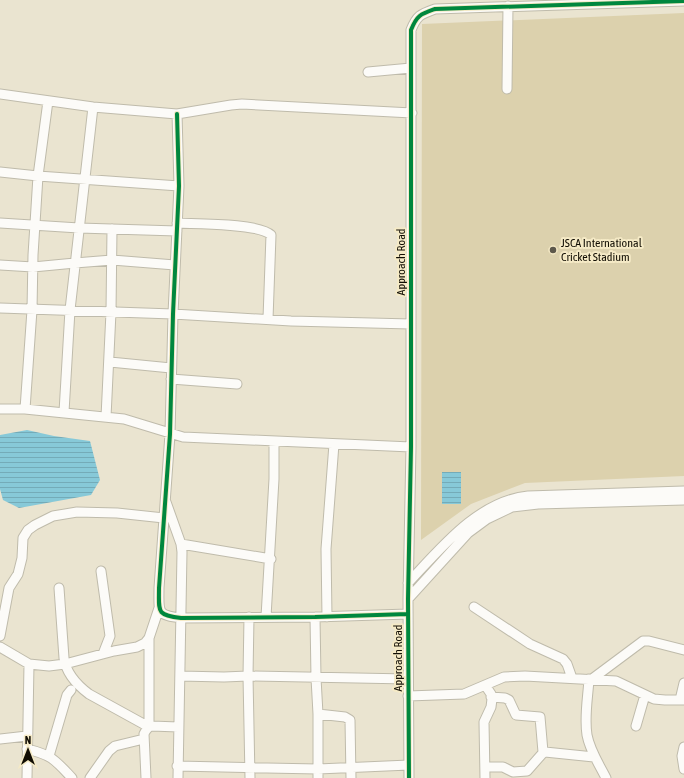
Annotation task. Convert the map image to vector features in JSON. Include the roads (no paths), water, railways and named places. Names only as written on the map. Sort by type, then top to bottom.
[{"type":"street","name":"Approach Road","points":[[409,778],[408,583],[411,447],[411,30],[415,19],[423,13],[435,9],[610,2],[684,1]]},
{"type":"street","points":[[507,89],[508,6]]},
{"type":"street","points":[[368,72],[411,68]]},
{"type":"street","points":[[0,94],[93,107],[177,114],[231,104],[412,113]]},
{"type":"street","points":[[25,409],[32,310],[38,176],[48,101]]},
{"type":"street","points":[[64,412],[70,310],[78,228],[93,107]]},
{"type":"street","points":[[0,647],[29,664],[49,666],[65,664],[142,646],[149,638],[159,608],[170,434],[171,368],[179,186],[177,114]]},
{"type":"street","points":[[0,172],[84,180],[179,186]]},
{"type":"street","points":[[0,223],[112,229],[177,227],[253,228],[267,232],[271,235],[268,319]]},
{"type":"street","points":[[106,417],[112,312],[112,229]]},
{"type":"street","points":[[0,265],[33,267],[75,262],[112,260],[175,265]]},
{"type":"street","points":[[0,308],[411,324]]},
{"type":"street","points":[[110,362],[171,368]]},
{"type":"street","points":[[171,378],[237,384]]},
{"type":"street","points":[[0,409],[64,412],[124,419],[183,437],[411,447]]},
{"type":"street","points":[[266,617],[274,479],[274,442]]},
{"type":"street","points":[[327,617],[326,549],[334,444]]},
{"type":"street","points":[[408,583],[458,532],[484,511],[509,499],[528,496],[684,490]]},
{"type":"street","points":[[165,498],[181,544],[178,778]]},
{"type":"street","points":[[408,599],[468,533],[487,520],[512,507],[538,504],[684,500]]},
{"type":"street","points":[[0,636],[4,595],[18,574],[22,558],[23,538],[28,530],[53,516],[77,512],[117,512],[164,518]]},
{"type":"street","points":[[181,544],[270,559]]},
{"type":"street","points":[[101,571],[110,636],[103,654]]},
{"type":"street","points":[[59,588],[65,664],[80,688],[96,699],[149,727],[178,727]]},
{"type":"street","points":[[474,607],[530,644],[563,659],[567,664],[572,678]]},
{"type":"street","points":[[159,608],[161,613],[166,616],[181,618],[327,617],[408,614]]},
{"type":"street","points":[[249,617],[248,676],[250,778]]},
{"type":"street","points":[[315,617],[318,774]]},
{"type":"street","points":[[146,778],[144,734],[149,727],[149,638]]},
{"type":"street","points":[[606,778],[594,757],[586,728],[590,679],[643,641],[649,641],[684,650]]},
{"type":"street","points":[[27,778],[29,664]]},
{"type":"street","points":[[180,676],[408,679]]},
{"type":"street","points":[[408,696],[459,695],[469,693],[504,677],[513,676],[616,681],[659,700],[682,700],[684,683]]},
{"type":"street","points":[[485,685],[492,697],[491,706],[484,722],[485,778]]},
{"type":"street","points":[[49,756],[68,695],[71,690]]},
{"type":"street","points":[[636,726],[645,695]]},
{"type":"street","points":[[485,767],[503,768],[513,772],[527,772],[543,752],[540,717],[516,715],[509,700],[492,697]]},
{"type":"street","points":[[318,714],[345,717],[350,720],[351,778]]},
{"type":"street","points":[[0,739],[27,736]]},
{"type":"street","points":[[90,778],[109,751],[115,746],[144,739]]},
{"type":"street","points":[[684,747],[682,756],[684,769]]},
{"type":"street","points":[[27,749],[49,756],[56,761],[72,778]]},
{"type":"street","points":[[543,752],[594,757]]},
{"type":"street","points":[[177,766],[250,767],[318,774],[350,768],[409,765]]},
{"type":"water","points":[[27,430],[54,436],[90,441],[100,480],[91,495],[19,508],[3,500],[0,489],[0,435]]},
{"type":"water","points":[[442,472],[461,472],[461,504],[442,504]]},
{"type":"place","name":"JSCA International Cricket Stadium","points":[[553,250]]}]
